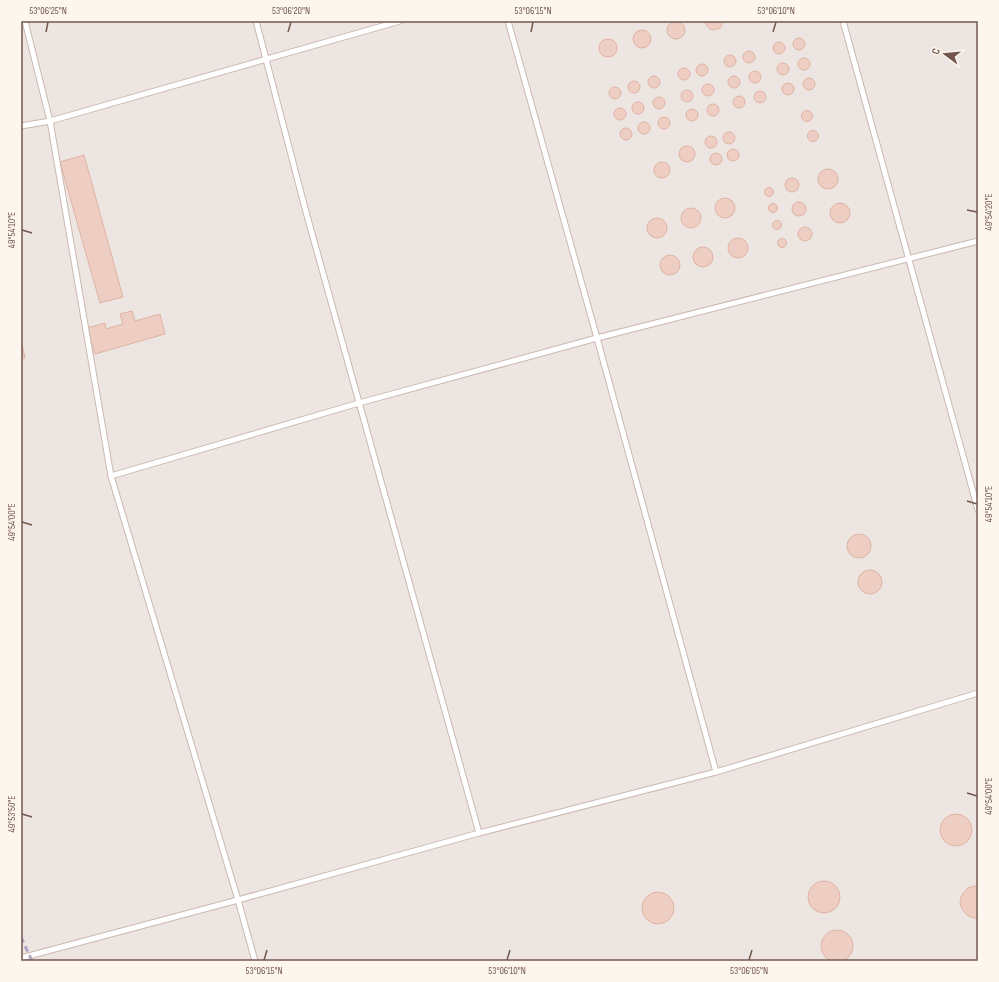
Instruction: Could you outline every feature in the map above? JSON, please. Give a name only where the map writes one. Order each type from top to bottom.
[{"type":"lane","points":[[25,21],[50,121],[111,476],[255,961]]},
{"type":"lane","points":[[256,21],[306,212],[479,833]]},
{"type":"lane","points":[[21,126],[50,121],[400,21]]},
{"type":"lane","points":[[508,21],[716,772]]},
{"type":"lane","points":[[843,21],[978,510]]},
{"type":"lane","points":[[111,476],[359,403],[597,338],[978,241]]},
{"type":"lane","points":[[21,958],[479,833],[716,772],[978,693]]},
{"type":"shaded area","points":[[21,21],[978,21],[978,961],[21,961]]},
{"type":"building","points":[[676,21],[682,24],[685,30],[682,36],[676,39],[670,36],[667,30],[670,24]]},
{"type":"building","points":[[705,21],[723,22],[720,28],[713,30],[707,26]]},
{"type":"building","points":[[642,30],[648,33],[651,39],[648,45],[642,48],[636,45],[633,39],[636,33]]},
{"type":"building","points":[[797,38],[801,38],[805,44],[801,50],[797,50],[793,46],[793,42]]},
{"type":"building","points":[[608,39],[614,42],[617,48],[614,54],[608,57],[602,54],[599,48],[602,42]]},
{"type":"building","points":[[777,42],[781,42],[785,48],[781,54],[777,54],[773,50],[773,46]]},
{"type":"building","points":[[747,51],[751,51],[755,57],[751,63],[747,63],[743,59],[743,55]]},
{"type":"building","points":[[728,55],[732,55],[736,61],[732,67],[728,67],[724,63],[724,59]]},
{"type":"building","points":[[802,58],[806,58],[810,64],[806,70],[802,70],[798,66],[798,62]]},
{"type":"building","points":[[781,63],[785,63],[789,69],[785,75],[781,75],[777,71],[777,67]]},
{"type":"building","points":[[700,64],[704,64],[708,70],[704,76],[700,76],[696,72],[696,68]]},
{"type":"building","points":[[682,68],[686,68],[690,74],[686,80],[682,80],[678,76],[678,72]]},
{"type":"building","points":[[753,71],[757,71],[761,77],[757,83],[753,83],[749,79],[749,75]]},
{"type":"building","points":[[652,76],[656,76],[660,82],[656,88],[652,88],[648,84],[648,80]]},
{"type":"building","points":[[732,76],[736,76],[740,82],[736,88],[732,88],[728,84],[728,80]]},
{"type":"building","points":[[807,78],[811,78],[815,84],[811,90],[807,90],[803,86],[803,82]]},
{"type":"building","points":[[632,81],[636,81],[640,87],[636,93],[632,93],[628,89],[628,85]]},
{"type":"building","points":[[786,83],[790,83],[794,89],[790,95],[786,95],[782,91],[782,87]]},
{"type":"building","points":[[706,84],[710,84],[714,90],[710,96],[706,96],[702,92],[702,88]]},
{"type":"building","points":[[613,87],[617,87],[621,93],[617,99],[613,99],[609,95],[609,91]]},
{"type":"building","points":[[685,90],[689,90],[693,96],[689,102],[685,102],[681,98],[681,94]]},
{"type":"building","points":[[758,91],[762,91],[766,97],[762,103],[758,103],[754,99],[754,95]]},
{"type":"building","points":[[737,96],[741,96],[745,102],[741,108],[737,108],[733,104],[733,100]]},
{"type":"building","points":[[657,97],[661,97],[665,103],[661,109],[657,109],[653,105],[653,101]]},
{"type":"building","points":[[636,102],[640,102],[644,108],[640,114],[636,114],[632,110],[632,106]]},
{"type":"building","points":[[711,104],[715,104],[719,110],[715,116],[711,116],[707,112],[707,108]]},
{"type":"building","points":[[618,108],[622,108],[626,114],[622,120],[618,120],[614,116],[614,112]]},
{"type":"building","points":[[690,109],[694,109],[698,115],[694,121],[690,121],[686,117],[686,113]]},
{"type":"building","points":[[805,111],[809,111],[811,112],[811,120],[805,121],[802,118],[802,114]]},
{"type":"building","points":[[662,117],[666,117],[670,123],[666,129],[662,129],[658,125],[658,121]]},
{"type":"building","points":[[642,122],[646,122],[650,128],[646,134],[642,134],[638,130],[638,126]]},
{"type":"building","points":[[624,128],[628,128],[632,134],[628,140],[624,140],[620,136],[620,132]]},
{"type":"building","points":[[811,131],[815,131],[817,132],[817,140],[811,141],[808,138],[808,134]]},
{"type":"building","points":[[727,132],[731,132],[735,138],[731,144],[727,144],[723,140],[723,136]]},
{"type":"building","points":[[709,136],[713,136],[717,142],[713,148],[709,148],[705,144],[705,140]]},
{"type":"building","points":[[687,146],[693,148],[695,154],[693,160],[687,162],[681,160],[679,154],[681,148]]},
{"type":"building","points":[[731,149],[735,149],[739,155],[735,161],[731,161],[727,157],[727,153]]},
{"type":"building","points":[[714,153],[718,153],[722,159],[718,165],[714,165],[710,161],[710,157]]},
{"type":"building","points":[[84,155],[123,297],[100,303],[60,162]]},
{"type":"building","points":[[662,162],[668,164],[670,170],[668,176],[662,178],[656,176],[654,170],[656,164]]},
{"type":"building","points":[[828,169],[835,172],[838,179],[835,186],[828,189],[821,186],[818,179],[821,172]]},
{"type":"building","points":[[789,178],[795,178],[799,182],[799,188],[795,192],[789,192],[785,188],[785,182]]},
{"type":"building","points":[[769,187],[774,192],[769,197],[764,192]]},
{"type":"building","points":[[725,198],[732,201],[735,208],[732,215],[725,218],[718,215],[715,208],[718,201]]},
{"type":"building","points":[[796,202],[802,202],[806,206],[806,212],[802,216],[796,216],[792,212],[792,206]]},
{"type":"building","points":[[773,203],[778,208],[773,213],[768,208]]},
{"type":"building","points":[[840,203],[847,206],[850,213],[847,220],[840,223],[833,220],[830,213],[833,206]]},
{"type":"building","points":[[691,208],[698,211],[701,218],[698,225],[691,228],[684,225],[681,218],[684,211]]},
{"type":"building","points":[[657,218],[664,221],[667,228],[664,235],[657,238],[650,235],[647,228],[650,221]]},
{"type":"building","points":[[777,220],[782,225],[777,230],[772,225]]},
{"type":"building","points":[[802,227],[808,227],[812,231],[812,237],[808,241],[802,241],[798,237],[798,231]]},
{"type":"building","points":[[738,238],[745,241],[748,248],[745,255],[738,258],[731,255],[728,248],[731,241]]},
{"type":"building","points":[[782,238],[787,243],[782,248],[777,243]]},
{"type":"building","points":[[703,247],[710,250],[713,257],[710,264],[703,267],[696,264],[693,257],[696,250]]},
{"type":"building","points":[[670,255],[677,258],[680,265],[677,272],[670,275],[663,272],[660,265],[663,258]]},
{"type":"building","points":[[132,311],[135,321],[160,314],[165,334],[95,354],[87,328],[105,323],[106,329],[123,324],[120,314]]},
{"type":"building","points":[[21,341],[25,358],[21,359]]},
{"type":"building","points":[[854,534],[864,534],[871,541],[871,551],[864,558],[854,558],[847,551],[847,541]]},
{"type":"building","points":[[865,570],[875,570],[882,577],[882,587],[875,594],[865,594],[858,587],[858,577]]},
{"type":"building","points":[[953,814],[959,814],[968,818],[972,830],[968,842],[959,846],[953,846],[944,842],[940,833],[940,827],[944,818]]},
{"type":"building","points":[[821,881],[827,881],[836,885],[840,897],[836,909],[827,913],[821,913],[812,909],[808,900],[808,894],[812,885]]},
{"type":"building","points":[[978,886],[978,918],[973,918],[967,915],[962,909],[960,903],[964,892],[968,888]]},
{"type":"building","points":[[658,892],[664,893],[671,899],[674,908],[673,914],[667,921],[658,924],[652,923],[645,917],[642,908],[643,902],[649,895]]},
{"type":"building","points":[[834,930],[840,930],[850,937],[853,946],[852,952],[846,959],[840,962],[834,962],[824,955],[821,949],[821,943],[828,933]]},
{"type":"railway","points":[[21,937],[32,961]]}]
